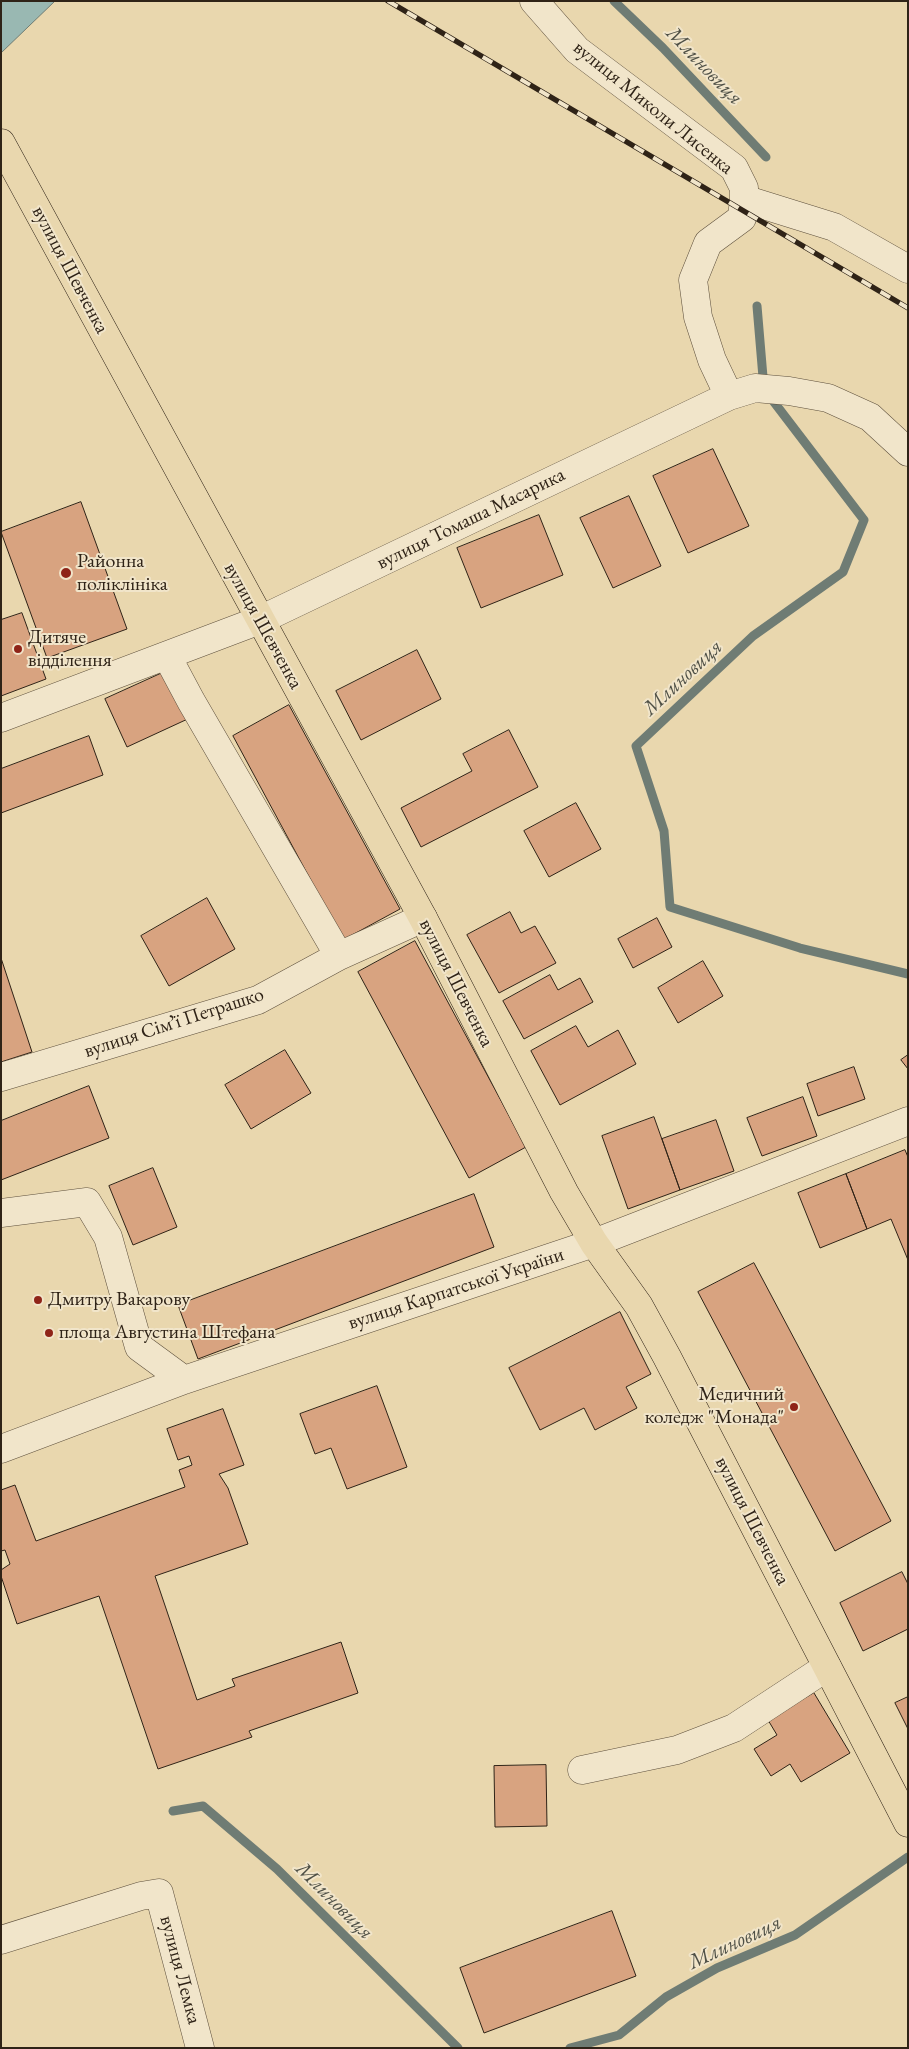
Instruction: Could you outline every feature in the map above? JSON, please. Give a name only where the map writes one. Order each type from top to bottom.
[{"type":"main road","name":"вулиця Шевченка","points":[[1,143],[423,918],[564,1192],[594,1243],[639,1306],[662,1348],[906,1820]]},
{"type":"street","name":"вулиця Миколи Лисенка","points":[[534,1],[577,50],[734,168],[744,188],[744,198],[834,227],[908,269]]},
{"type":"street","points":[[729,396],[712,360],[698,317],[693,280],[708,242],[742,218],[744,198]]},
{"type":"street","name":"вулиця Томаша Масарика","points":[[1,718],[260,620],[729,396],[755,388],[789,391],[828,398],[870,417],[908,452]]},
{"type":"street","points":[[167,656],[338,956]]},
{"type":"street","name":"вулиця Сімʼї Петрашко","points":[[1,1076],[258,1000],[338,956],[423,918]]},
{"type":"street","name":"вулиця Карпатської України","points":[[1,1449],[184,1380],[594,1243],[908,1121]]},
{"type":"street","points":[[1,1213],[87,1202],[108,1237],[139,1347],[184,1380]]},
{"type":"street","points":[[582,1770],[677,1750],[734,1728],[827,1667]]},
{"type":"street","name":"вулиця Лемка","points":[[1,1940],[142,1896],[159,1893],[200,2048]]},
{"type":"water","points":[[1,1],[55,1],[1,53]]},
{"type":"building","points":[[713,449],[749,526],[688,553],[653,476]]},
{"type":"building","points":[[629,496],[661,566],[613,588],[580,518]]},
{"type":"building","points":[[81,502],[127,629],[47,658],[1,532]]},
{"type":"building","points":[[539,515],[563,575],[481,608],[457,548]]},
{"type":"building","name":"Дитяче відділення","points":[[22,613],[46,679],[1,696],[1,620]]},
{"type":"building","points":[[417,650],[441,699],[361,740],[336,691]]},
{"type":"building","points":[[169,670],[192,717],[127,747],[105,699]]},
{"type":"building","points":[[289,705],[400,909],[343,940],[233,736]]},
{"type":"building","points":[[509,730],[538,787],[421,847],[401,808],[472,771],[463,754]]},
{"type":"building","points":[[89,736],[103,775],[1,813],[1,769]]},
{"type":"building","points":[[576,803],[601,849],[549,877],[524,831]]},
{"type":"building","points":[[207,898],[235,949],[169,986],[141,936]]},
{"type":"building","points":[[510,912],[521,933],[535,926],[556,963],[499,993],[467,935]]},
{"type":"building","points":[[657,918],[672,947],[633,968],[618,939]]},
{"type":"building","points":[[415,941],[526,1147],[469,1178],[358,972]]},
{"type":"building","points":[[1,958],[32,1052],[1,1062]]},
{"type":"building","points":[[703,961],[723,996],[678,1023],[658,988]]},
{"type":"building","points":[[550,975],[558,990],[580,978],[593,1002],[524,1039],[503,1001]]},
{"type":"building","points":[[576,1026],[588,1047],[618,1030],[636,1064],[560,1105],[531,1051]]},
{"type":"building","points":[[285,1050],[311,1093],[251,1129],[225,1085]]},
{"type":"building","points":[[908,1055],[908,1069],[901,1060]]},
{"type":"building","points":[[854,1067],[865,1099],[818,1116],[807,1084]]},
{"type":"building","points":[[89,1086],[109,1138],[1,1180],[1,1121]]},
{"type":"building","points":[[803,1097],[817,1136],[762,1156],[747,1118]]},
{"type":"building","points":[[654,1117],[680,1190],[628,1209],[602,1136]]},
{"type":"building","points":[[716,1120],[734,1171],[680,1190],[662,1139]]},
{"type":"building","points":[[905,1150],[908,1157],[908,1260],[891,1219],[867,1229],[846,1174]]},
{"type":"building","points":[[153,1168],[177,1227],[133,1245],[109,1186]]},
{"type":"building","points":[[846,1174],[867,1229],[820,1248],[798,1193]]},
{"type":"building","points":[[474,1194],[494,1247],[198,1359],[178,1305]]},
{"type":"building","name":"Медичний коледж \"Монада\"","points":[[754,1263],[891,1521],[835,1551],[698,1292]]},
{"type":"building","points":[[620,1312],[651,1374],[626,1387],[637,1408],[595,1430],[584,1408],[540,1430],[509,1368]]},
{"type":"building","points":[[377,1386],[407,1467],[347,1489],[331,1448],[315,1454],[300,1414]]},
{"type":"building","points":[[223,1409],[244,1465],[219,1474],[228,1488],[248,1544],[155,1576],[197,1700],[235,1686],[232,1679],[341,1642],[358,1693],[249,1731],[252,1737],[158,1769],[99,1596],[17,1624],[1,1576],[1,1570],[10,1564],[5,1550],[1,1551],[1,1490],[15,1485],[36,1541],[185,1487],[179,1470],[192,1465],[189,1456],[178,1460],[167,1429]]},
{"type":"building","points":[[902,1572],[908,1584],[908,1629],[863,1651],[840,1603]]},
{"type":"building","points":[[814,1693],[850,1753],[801,1782],[790,1764],[771,1776],[754,1749],[777,1735],[768,1720]]},
{"type":"building","points":[[908,1697],[908,1729],[895,1703]]},
{"type":"building","points":[[546,1765],[547,1826],[495,1827],[494,1766]]},
{"type":"building","points":[[612,1911],[636,1976],[484,2033],[460,1968]]},
{"type":"waterway","name":"Млиновиця","points":[[614,1],[663,48],[766,157]]},
{"type":"waterway","name":"Млиновиця","points":[[757,306],[764,389],[864,520],[843,572],[753,636],[636,746],[664,831],[670,907],[800,948],[908,974]]},
{"type":"waterway","name":"Млиновиця","points":[[173,1811],[203,1806],[277,1869],[458,2048]]},
{"type":"waterway","name":"Млиновиця","points":[[570,2048],[619,2035],[666,1997],[717,1968],[795,1935],[908,1857]]},
{"type":"railway","points":[[388,1],[908,308]]},
{"type":"place","name":"Районна поліклініка","points":[[66,573]]},
{"type":"place","name":"Дитяче відділення","points":[[18,649]]},
{"type":"place","name":"Дмитру Вакарову","points":[[38,1300]]},
{"type":"place","name":"площа Августина Штефана","points":[[49,1333]]},
{"type":"place","name":"Медичний коледж \"Монада\"","points":[[794,1407]]}]
